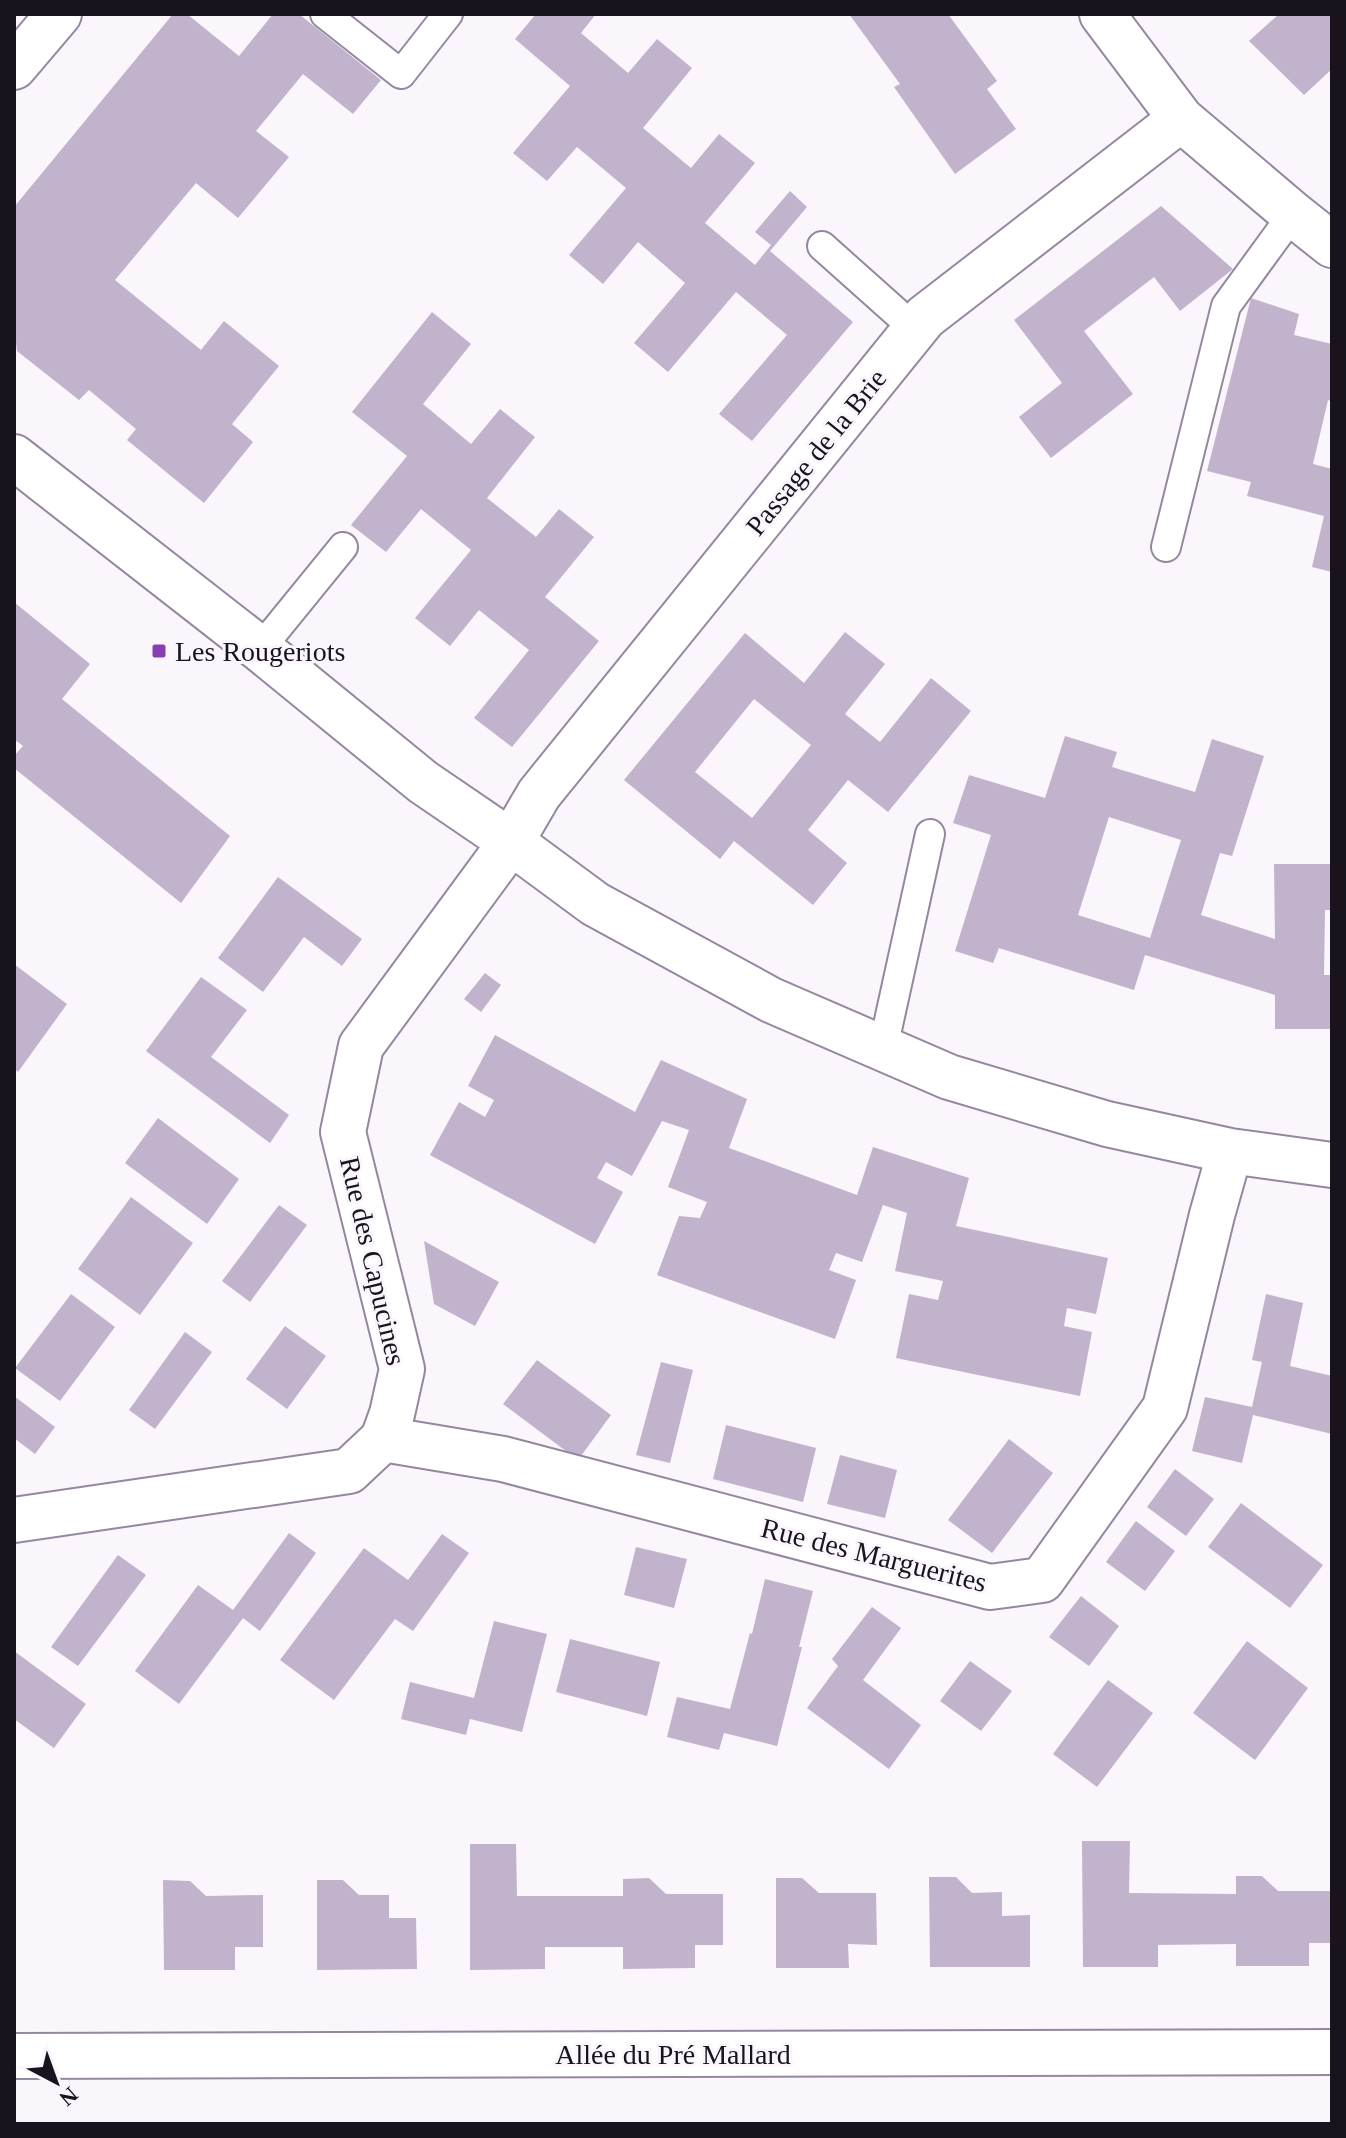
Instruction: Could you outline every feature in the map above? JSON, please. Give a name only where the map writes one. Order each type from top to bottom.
[{"type":"street","points":[[14,67],[59,14]]},
{"type":"street","points":[[1102,14],[1181,119],[1332,245]]},
{"type":"street","name":"Passage de la Brie","points":[[511,842],[539,794],[925,317],[1181,119]]},
{"type":"street","points":[[14,457],[260,649],[423,782],[595,904],[771,1000],[949,1077],[1093,1120],[1230,1151],[1332,1165]]},
{"type":"street","name":"Rue des Capucines","points":[[14,1520],[349,1471],[383,1439],[402,1369],[343,1132],[361,1046],[511,842]]},
{"type":"street","name":"Rue des Marguerites","points":[[383,1439],[503,1459],[990,1587],[1042,1580],[1165,1408],[1230,1151]]},
{"type":"street","name":"Allée du Pré Mallard","points":[[14,2056],[1332,2052]]},
{"type":"lane","points":[[325,14],[401,74],[448,14]]},
{"type":"lane","points":[[1166,547],[1226,306],[1293,214]]},
{"type":"lane","points":[[822,246],[915,329]]},
{"type":"lane","points":[[260,649],[343,547]]},
{"type":"lane","points":[[883,1048],[930,834]]},
{"type":"building","points":[[173,14],[187,14],[239,56],[273,14],[299,14],[381,80],[353,114],[303,74],[256,131],[289,157],[238,218],[196,183],[115,280],[201,350],[224,321],[279,366],[232,424],[253,442],[204,503],[127,440],[136,429],[89,390],[79,400],[17,351],[14,326],[14,207]]},
{"type":"building","points":[[536,14],[596,14],[581,33],[628,73],[657,39],[692,68],[643,128],[691,168],[719,134],[755,163],[705,223],[755,265],[771,245],[755,232],[790,191],[807,207],[770,251],[853,322],[752,441],[719,414],[787,335],[736,292],[668,372],[634,343],[685,283],[638,242],[603,284],[569,255],[626,188],[577,147],[547,181],[513,153],[570,86],[515,39]]},
{"type":"building","points":[[849,14],[948,14],[997,81],[987,89],[1016,129],[955,174],[894,87],[900,84]]},
{"type":"building","points":[[1279,14],[1332,14],[1332,69],[1304,95],[1249,41]]},
{"type":"building","points":[[1161,206],[1233,269],[1180,311],[1154,277],[1084,331],[1133,394],[1051,458],[1019,417],[1062,383],[1014,320]]},
{"type":"building","points":[[1251,298],[1299,314],[1294,335],[1332,344],[1332,401],[1328,400],[1313,464],[1332,469],[1332,572],[1312,567],[1324,516],[1247,496],[1251,482],[1207,471]]},
{"type":"building","points":[[432,312],[471,344],[423,404],[471,444],[500,409],[535,437],[487,498],[536,537],[559,509],[594,537],[545,597],[599,641],[512,747],[474,718],[529,650],[479,610],[450,646],[415,618],[471,550],[421,509],[386,552],[351,525],[407,456],[352,412]]},
{"type":"building","points":[[14,602],[90,664],[62,699],[230,836],[181,903],[14,768],[14,756],[23,746],[14,739]]},
{"type":"building","points":[[845,632],[885,664],[845,714],[880,742],[931,678],[971,711],[888,812],[848,780],[808,830],[847,863],[813,905],[734,841],[720,859],[624,780],[745,633],[804,683]],"holes":[[[754,699],[811,745],[752,818],[695,772]]]},
{"type":"building","points":[[1065,736],[1117,752],[1112,767],[1195,792],[1212,739],[1264,756],[1232,856],[1220,853],[1201,915],[1275,939],[1274,864],[1332,864],[1332,910],[1325,910],[1324,975],[1332,975],[1332,1029],[1275,1029],[1275,995],[1145,955],[1134,990],[999,948],[993,963],[955,951],[991,835],[953,823],[969,775],[1045,798]],"holes":[[[1109,817],[1181,840],[1150,938],[1078,915]]]},
{"type":"building","points":[[278,877],[362,939],[342,966],[304,937],[263,992],[218,958]]},
{"type":"building","points":[[14,964],[67,1004],[18,1072],[14,1068]]},
{"type":"building","points":[[485,973],[501,985],[481,1012],[464,999]]},
{"type":"building","points":[[201,977],[247,1010],[211,1057],[289,1115],[270,1143],[146,1051]]},
{"type":"building","points":[[495,1035],[635,1112],[661,1060],[747,1099],[729,1148],[857,1195],[873,1147],[969,1178],[956,1226],[1108,1258],[1096,1314],[1067,1308],[1064,1326],[1092,1332],[1080,1396],[896,1358],[909,1294],[938,1300],[943,1281],[895,1271],[907,1213],[883,1205],[862,1262],[836,1253],[829,1270],[856,1280],[835,1339],[657,1275],[679,1216],[700,1218],[707,1202],[668,1187],[689,1130],[662,1121],[632,1176],[606,1162],[597,1178],[623,1192],[595,1244],[430,1155],[459,1102],[485,1117],[494,1100],[468,1086]]},
{"type":"building","points":[[158,1118],[239,1179],[207,1224],[125,1163]]},
{"type":"building","points":[[131,1197],[193,1243],[140,1315],[78,1269]]},
{"type":"building","points":[[279,1205],[307,1225],[250,1302],[222,1281]]},
{"type":"building","points":[[424,1241],[499,1282],[475,1326],[434,1304]]},
{"type":"building","points":[[71,1294],[115,1327],[60,1401],[15,1368]]},
{"type":"building","points":[[1266,1294],[1303,1303],[1290,1366],[1332,1376],[1332,1434],[1253,1415],[1242,1463],[1192,1451],[1205,1397],[1252,1407],[1262,1362],[1252,1360]]},
{"type":"building","points":[[285,1326],[326,1356],[287,1409],[246,1379]]},
{"type":"building","points":[[185,1332],[212,1352],[155,1429],[129,1410]]},
{"type":"building","points":[[537,1360],[611,1415],[578,1460],[503,1404]]},
{"type":"building","points":[[661,1362],[693,1370],[670,1463],[636,1455]]},
{"type":"building","points":[[14,1396],[55,1427],[35,1454],[14,1438]]},
{"type":"building","points":[[726,1425],[816,1448],[803,1502],[713,1479]]},
{"type":"building","points":[[1009,1439],[1053,1473],[992,1553],[948,1520]]},
{"type":"building","points":[[840,1455],[897,1470],[885,1518],[827,1504]]},
{"type":"building","points":[[1175,1469],[1214,1499],[1186,1536],[1147,1507]]},
{"type":"building","points":[[1241,1503],[1323,1565],[1290,1608],[1208,1547]]},
{"type":"building","points":[[1136,1521],[1175,1551],[1145,1591],[1106,1562]]},
{"type":"building","points":[[289,1533],[316,1553],[260,1631],[243,1618],[179,1704],[135,1671],[198,1585],[233,1610]]},
{"type":"building","points":[[442,1534],[469,1553],[413,1631],[395,1619],[334,1700],[280,1660],[364,1548],[408,1580]]},
{"type":"building","points":[[636,1547],[687,1559],[674,1608],[624,1595]]},
{"type":"building","points":[[118,1555],[146,1575],[78,1666],[51,1647]]},
{"type":"building","points":[[765,1579],[813,1591],[777,1746],[724,1733],[719,1750],[667,1737],[677,1697],[730,1709]]},
{"type":"building","points":[[1081,1596],[1119,1626],[1089,1666],[1049,1637]]},
{"type":"building","points":[[872,1607],[901,1628],[863,1680],[921,1725],[889,1769],[807,1708],[838,1666],[832,1659]]},
{"type":"building","points":[[494,1621],[547,1634],[522,1732],[470,1719],[466,1735],[401,1719],[410,1682],[474,1698]]},
{"type":"building","points":[[570,1639],[660,1662],[647,1716],[556,1692]]},
{"type":"building","points":[[1247,1641],[1308,1688],[1255,1760],[1193,1713]]},
{"type":"building","points":[[14,1651],[86,1704],[54,1748],[14,1719]]},
{"type":"building","points":[[970,1661],[1012,1691],[981,1731],[940,1701]]},
{"type":"building","points":[[1108,1680],[1153,1713],[1097,1787],[1053,1754]]},
{"type":"building","points":[[1082,1841],[1130,1841],[1129,1893],[1236,1894],[1236,1876],[1262,1876],[1278,1891],[1332,1891],[1332,1943],[1309,1943],[1309,1966],[1236,1966],[1236,1944],[1158,1945],[1158,1967],[1083,1967]]},
{"type":"building","points":[[470,1844],[516,1844],[517,1896],[623,1896],[623,1879],[649,1878],[666,1894],[723,1894],[723,1945],[695,1945],[695,1968],[623,1969],[623,1947],[545,1947],[545,1969],[470,1970]]},
{"type":"building","points":[[929,1877],[956,1877],[972,1893],[1002,1892],[1002,1916],[1030,1915],[1030,1967],[930,1967]]},
{"type":"building","points":[[776,1878],[802,1878],[819,1893],[876,1893],[877,1945],[848,1944],[849,1968],[776,1968]]},
{"type":"building","points":[[163,1880],[190,1881],[206,1896],[263,1895],[263,1947],[235,1947],[235,1970],[164,1970]]},
{"type":"building","points":[[317,1880],[343,1880],[359,1895],[389,1895],[389,1918],[416,1918],[417,1969],[317,1970]]},
{"type":"place","name":"Les Rougeriots","points":[[159,651]]}]
